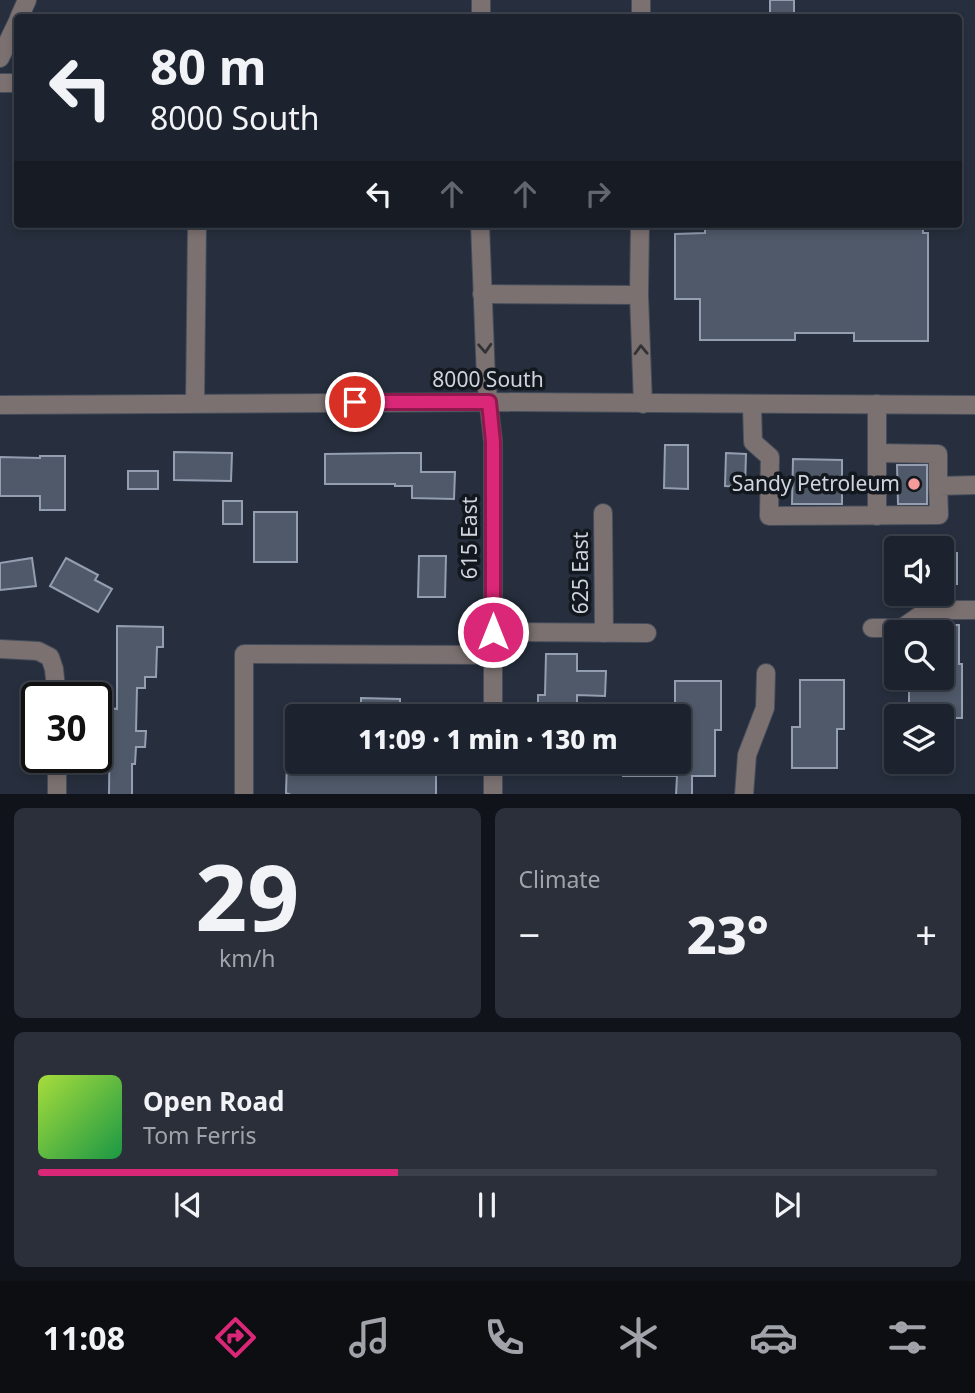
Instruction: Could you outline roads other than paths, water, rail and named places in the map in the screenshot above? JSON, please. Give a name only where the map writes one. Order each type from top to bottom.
[{"type":"street","points":[[0,58],[14,28]]},
{"type":"street","points":[[195,403],[197,228]]},
{"type":"street","name":"615 East","points":[[480,228],[493,442],[493,704]]},
{"type":"street","points":[[640,228],[639,295],[643,404]]},
{"type":"street","points":[[482,294],[639,295]]},
{"type":"street","name":"8000 South","points":[[0,405],[489,402],[975,405]]},
{"type":"street","points":[[877,404],[877,516]]},
{"type":"street","points":[[752,405],[753,442],[770,457],[769,516],[939,515],[938,454],[877,453]]},
{"type":"street","points":[[938,486],[975,485]]},
{"type":"street","name":"625 East","points":[[603,513],[604,633]]},
{"type":"street","points":[[872,628],[902,628],[929,610],[975,610]]},
{"type":"street","points":[[493,632],[647,633]]},
{"type":"street","points":[[0,649],[38,651],[50,657],[56,682]]},
{"type":"street","points":[[244,794],[244,654],[493,655]]},
{"type":"street","points":[[744,794],[747,755],[765,708],[766,673]]},
{"type":"street","points":[[57,773],[57,794]]},
{"type":"street","points":[[493,774],[493,794]]},
{"type":"place","name":"Sandy Petroleum","points":[[914,484]]}]
